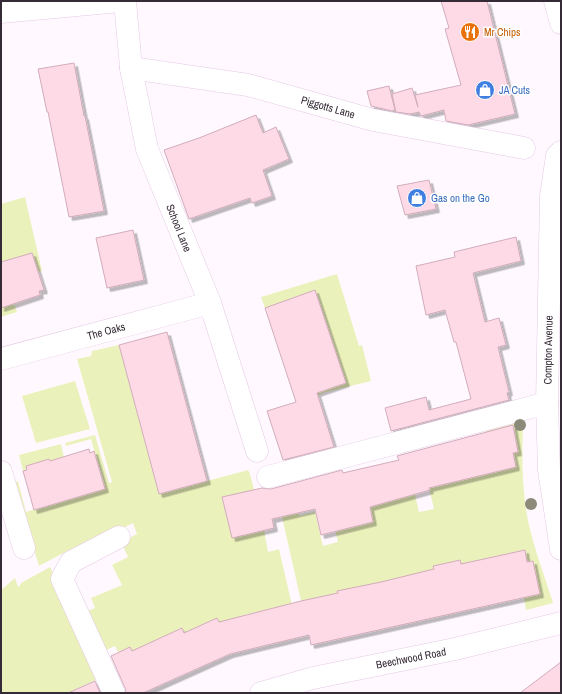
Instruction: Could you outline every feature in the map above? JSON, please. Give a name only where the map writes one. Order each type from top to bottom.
[{"type":"street","points":[[1,12],[96,2],[120,1]]},
{"type":"street","name":"School Lane","points":[[125,1],[131,68],[147,149],[210,303],[257,451]]},
{"type":"street","points":[[555,1],[561,23]]},
{"type":"street","name":"Piggotts Lane","points":[[131,68],[248,85],[373,120],[524,148]]},
{"type":"street","name":"Compton Avenue","points":[[561,152],[557,156],[551,196],[547,403],[549,470],[561,549]]},
{"type":"street","name":"The Oaks","points":[[1,359],[210,303]]},
{"type":"street","points":[[268,477],[547,403]]},
{"type":"street","points":[[1,472],[24,548]]},
{"type":"street","points":[[114,693],[62,580],[72,562],[119,537]]},
{"type":"street","name":"Beechwood Road","points":[[270,692],[313,678],[455,650],[561,623]]},
{"type":"green space","points":[[25,197],[42,271],[38,272],[32,253],[1,262],[1,204]]},
{"type":"green space","points":[[337,274],[359,346],[362,345],[371,381],[322,393],[318,396],[296,402],[296,400],[346,383],[328,331],[278,345],[328,328],[315,291],[265,308],[261,297]]},
{"type":"green space","points":[[13,301],[17,312],[1,317],[1,305]]},
{"type":"green space","points":[[119,345],[159,494],[248,470],[254,490],[222,498],[232,538],[264,530],[268,552],[279,549],[299,635],[287,605],[240,616],[247,646],[233,653],[217,618],[184,633],[181,628],[134,654],[130,647],[118,652],[115,646],[102,652],[85,612],[95,608],[91,598],[122,585],[112,565],[128,557],[121,542],[137,534],[133,523],[74,554],[71,549],[39,566],[14,483],[18,481],[26,512],[104,485],[91,439],[66,446],[65,443],[95,435],[109,483],[112,482],[77,359],[91,356],[92,351]]},
{"type":"green space","points":[[75,381],[90,429],[36,443],[22,396]]},
{"type":"green space","points":[[518,420],[523,428],[522,456],[527,515],[533,541],[553,603],[526,610],[524,597],[540,594],[533,561],[527,562],[524,550],[498,556],[501,567],[464,578],[460,560],[433,566],[437,584],[426,571],[403,577],[405,590],[369,585],[338,591],[340,604],[330,595],[301,601],[276,490],[287,515],[299,513],[299,516],[315,512],[323,546],[338,542],[332,516],[413,486],[419,512],[434,509],[429,488],[441,486],[436,459],[462,480],[495,472],[485,428]]},
{"type":"green space","points":[[61,444],[64,458],[50,462],[49,459],[26,466],[27,470],[23,471],[19,455]]},
{"type":"green space","points":[[50,567],[100,678],[68,693],[1,693],[1,590],[15,578],[18,587],[21,583]]},
{"type":"building","points":[[441,1],[487,1],[515,114],[468,125],[446,121],[444,110],[421,116],[419,112],[410,114],[396,112],[392,94],[412,88],[418,107],[415,95],[461,85],[445,29],[449,28]]},
{"type":"building","points":[[74,63],[104,211],[69,217],[38,69]]},
{"type":"building","points":[[389,86],[395,110],[392,111],[371,106],[367,91]]},
{"type":"building","points":[[256,115],[263,133],[276,127],[289,159],[263,170],[272,196],[252,203],[250,198],[189,219],[164,150],[199,138]]},
{"type":"building","name":"Gas on the Go","points":[[429,180],[436,209],[405,215],[397,186]]},
{"type":"building","points":[[133,230],[144,280],[107,288],[96,238]]},
{"type":"building","points":[[516,237],[521,261],[473,273],[485,322],[499,318],[506,345],[498,347],[509,392],[507,393],[509,400],[391,431],[385,408],[426,397],[429,410],[471,399],[456,342],[454,342],[445,310],[426,315],[416,266],[455,257],[454,252]]},
{"type":"building","points":[[32,253],[44,290],[39,291],[40,295],[1,308],[1,262]]},
{"type":"building","points":[[315,290],[346,383],[317,393],[334,447],[283,460],[267,411],[296,402],[265,308]]},
{"type":"building","points":[[167,332],[207,481],[159,494],[119,345]]},
{"type":"building","points":[[513,425],[518,452],[513,453],[516,467],[429,488],[430,490],[370,507],[373,522],[321,535],[315,509],[272,519],[274,528],[232,538],[222,497],[262,488],[271,489],[342,470],[343,473],[399,460],[397,456]]},
{"type":"building","points":[[89,449],[90,453],[94,451],[105,489],[34,510],[23,471],[27,470],[26,466],[49,459],[50,461]]},
{"type":"building","points":[[525,550],[527,562],[533,561],[540,594],[311,645],[309,635],[230,654],[143,693],[126,693],[111,656],[130,647],[132,651],[182,628],[184,633],[217,618],[219,622],[338,593],[337,591],[434,569],[433,566],[460,560],[461,564]]},
{"type":"building","points":[[561,662],[561,693],[520,693]]},
{"type":"building","points":[[95,681],[100,693],[68,693]]},
{"type":"place","name":"Mr Chips","points":[[470,32]]},
{"type":"place","name":"JA Cuts","points":[[485,90]]},
{"type":"place","name":"Gas on the Go","points":[[417,198]]}]
